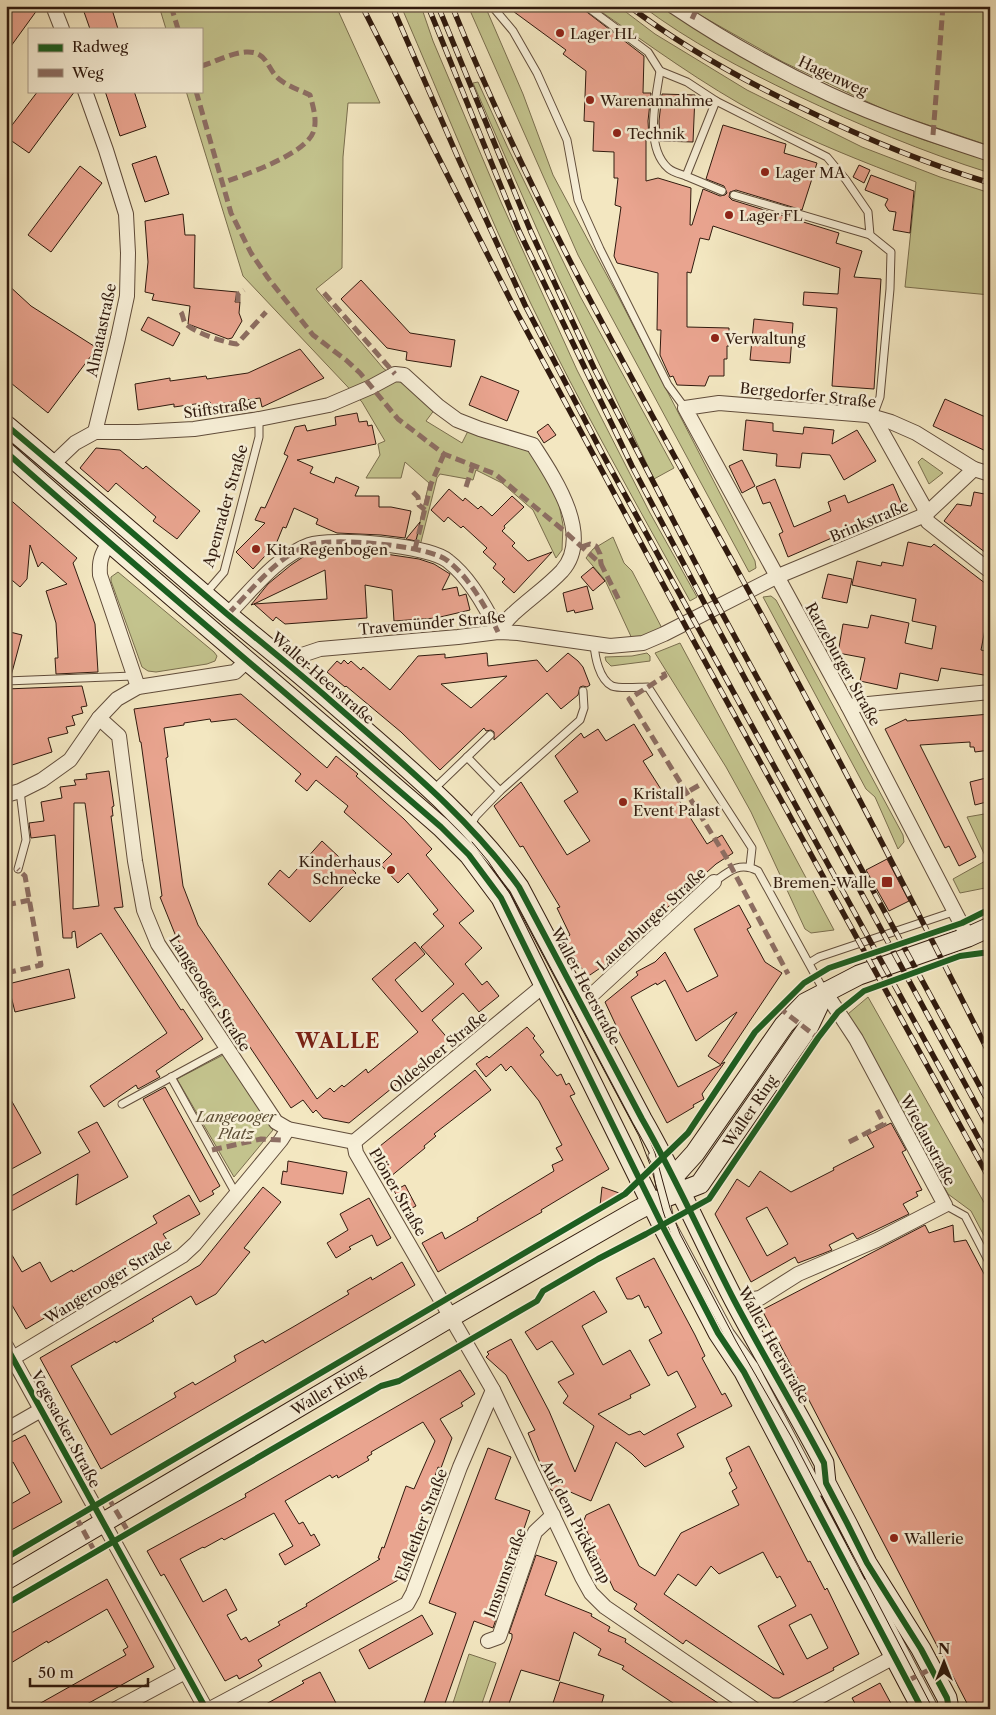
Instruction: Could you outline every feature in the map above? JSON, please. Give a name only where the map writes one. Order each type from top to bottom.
[{"type":"main road","name":"Waller Heerstraße","points":[[6,425],[290,665],[433,791],[470,826],[498,858],[519,887],[658,1147],[665,1192],[662,1226],[718,1333],[744,1372],[894,1657],[925,1702]]},
{"type":"main road","name":"Waller Heerstraße","points":[[6,452],[108,543],[248,660],[441,827],[469,855],[501,898],[543,986],[665,1192],[698,1231],[824,1463],[826,1483],[867,1563],[921,1649],[947,1698],[949,1709]]},
{"type":"main road","points":[[968,938],[990,927]]},
{"type":"main road","points":[[968,938],[990,935]]},
{"type":"main road","name":"Waller Ring","points":[[6,1580],[665,1192],[696,1153],[784,1026],[805,1003],[859,975],[968,938]]},
{"type":"main road","points":[[925,1702],[932,1690],[949,1709]]},
{"type":"street","points":[[53,6],[62,28]]},
{"type":"street","name":"Hagenweg","points":[[672,6],[729,43],[828,94],[933,135],[990,154]]},
{"type":"street","name":"Almatastraße","points":[[85,92],[105,146],[126,214],[128,252],[127,296],[95,432]]},
{"type":"street","name":"Stiftstraße","points":[[95,432],[194,429],[258,420],[329,405],[371,388],[395,374],[404,375],[438,406],[457,420],[533,445],[557,483],[572,521],[573,540],[570,559],[563,570],[511,615],[498,632]]},
{"type":"street","name":"Bergedorfer Straße","points":[[685,408],[720,403],[873,416],[916,433],[974,470]]},
{"type":"street","name":"Ratzeburger Straße","points":[[685,408],[848,706],[956,911],[968,938]]},
{"type":"street","points":[[873,416],[924,507],[928,522],[990,571]]},
{"type":"street","points":[[53,464],[75,443],[95,432]]},
{"type":"street","points":[[974,470],[990,474]]},
{"type":"street","name":"Brinkstraße","points":[[776,577],[925,515],[974,470]]},
{"type":"street","points":[[228,614],[286,557],[309,545],[326,542],[383,544],[415,549],[446,559],[458,570],[488,612],[498,632]]},
{"type":"street","points":[[108,543],[102,553],[99,564],[100,575],[135,682]]},
{"type":"street","name":"Travemünder Straße","points":[[290,665],[296,657],[320,649],[458,638],[498,632],[594,644],[625,645],[643,643],[776,577]]},
{"type":"street","points":[[6,796],[42,780],[70,760],[100,718],[116,699],[135,682],[235,672],[248,660]]},
{"type":"street","points":[[848,706],[990,692]]},
{"type":"street","name":"Langeooger Straße","points":[[100,718],[119,736],[144,910],[158,944],[276,1122],[288,1129]]},
{"type":"street","name":"Lauenburger Straße","points":[[581,1005],[714,882]]},
{"type":"street","name":"Oldesloer Straße","points":[[354,1142],[543,986]]},
{"type":"street","name":"Wiedaustraße","points":[[735,1302],[760,1298],[798,1274],[877,1240],[945,1205],[861,1049],[825,992]]},
{"type":"street","name":"Plöner Straße","points":[[288,1129],[354,1142],[356,1153],[451,1317]]},
{"type":"street","name":"Wangerooger Straße","points":[[13,1358],[182,1256],[195,1244],[288,1129]]},
{"type":"street","name":"Auf dem Pickkamp","points":[[451,1317],[493,1390],[591,1593],[605,1607],[754,1709]]},
{"type":"street","name":"Vegesacker Straße","points":[[6,1346],[206,1709]]},
{"type":"street","name":"Elsflether Straße","points":[[210,1709],[407,1604],[413,1593],[460,1467],[493,1390]]},
{"type":"street","points":[[6,1430],[41,1410]]},
{"type":"street","name":"Imsumstraße","points":[[488,1641],[499,1637],[535,1532],[553,1515]]},
{"type":"street","points":[[798,1709],[894,1657]]},
{"type":"street","points":[[116,1709],[185,1672]]},
{"type":"lane","points":[[492,6],[513,31],[537,73],[567,140],[578,200],[596,241],[668,385],[685,408]]},
{"type":"lane","points":[[586,6],[648,52],[660,70],[686,82],[716,102],[828,158],[868,212],[870,235]]},
{"type":"lane","points":[[660,70],[654,124],[655,149],[668,168],[722,191]]},
{"type":"lane","points":[[686,176],[716,102]]},
{"type":"lane","points":[[734,195],[870,235],[891,252],[890,289],[880,397],[873,416]]},
{"type":"lane","name":"Apenrader Straße","points":[[205,594],[224,572],[258,437],[258,420]]},
{"type":"lane","points":[[6,432],[282,665],[430,794],[466,830],[493,861],[513,888],[528,914],[647,1144],[656,1163],[665,1192],[670,1220],[730,1332],[754,1364],[826,1501]]},
{"type":"lane","points":[[594,644],[594,655],[603,679],[613,686],[648,687],[752,848],[750,866],[758,871],[825,992]]},
{"type":"lane","points":[[6,681],[135,682]]},
{"type":"lane","points":[[470,826],[476,816],[500,791],[580,720],[584,708],[583,691]]},
{"type":"lane","points":[[433,791],[490,735]]},
{"type":"lane","points":[[468,757],[500,791]]},
{"type":"lane","points":[[18,869],[26,840],[20,791]]},
{"type":"lane","name":"Lauenburger Straße","points":[[714,882],[737,867],[750,866]]},
{"type":"lane","points":[[809,963],[819,957],[956,911]]},
{"type":"lane","points":[[122,1104],[226,1048]]},
{"type":"lane","points":[[171,1077],[236,1194]]},
{"type":"lane","points":[[945,1205],[965,1216],[990,1264]]},
{"type":"lane","points":[[852,1552],[861,1568]]},
{"type":"lane","points":[[866,1576],[925,1702]]},
{"type":"green space","points":[[159,6],[336,6],[380,103],[348,103],[343,157],[342,268],[316,289],[383,368],[435,409],[426,421],[462,443],[469,429],[529,449],[541,466],[559,504],[563,525],[562,550],[556,558],[533,510],[502,483],[476,470],[473,480],[440,474],[437,478],[419,550],[414,548],[429,483],[405,462],[401,478],[366,478],[380,455],[378,444],[385,441],[362,402],[243,276],[186,92],[202,92],[202,28],[166,28]]},
{"type":"green space","points":[[401,6],[421,6],[433,41],[501,202],[577,370],[650,513],[697,597],[690,601],[589,417],[531,304]]},
{"type":"green space","points":[[468,6],[485,6],[523,94],[553,175],[755,561],[756,568],[749,572],[578,255]]},
{"type":"green space","points":[[593,6],[618,6],[655,34],[747,90],[862,147],[940,177],[990,193],[990,295],[905,287],[916,182],[838,151],[762,116],[697,78]]},
{"type":"green space","points":[[642,6],[662,6],[708,36],[862,116],[924,140],[990,161],[990,173],[892,137],[796,95],[717,54]]},
{"type":"green space","points":[[684,6],[990,6],[990,146],[887,111],[783,62]]},
{"type":"green space","points":[[478,82],[580,296],[674,468],[654,479],[557,275],[473,83]]},
{"type":"green space","points":[[922,458],[943,473],[929,484],[918,462]]},
{"type":"green space","points":[[613,537],[624,563],[632,571],[664,632],[634,643],[605,580],[586,558],[593,549]]},
{"type":"green space","points":[[118,572],[214,652],[217,656],[215,661],[156,672],[148,671],[142,667],[111,581],[111,577]]},
{"type":"green space","points":[[771,596],[776,600],[903,835],[904,842],[898,849],[875,797],[866,789],[763,597]]},
{"type":"green space","points":[[680,643],[834,930],[811,933],[805,929],[751,812],[726,767],[655,653]]},
{"type":"green space","points":[[647,653],[650,656],[650,661],[611,666],[605,657],[632,656]]},
{"type":"green space","points":[[990,813],[990,887],[960,893],[953,879],[987,860],[967,817]]},
{"type":"green space","points":[[868,997],[990,1213],[990,1247],[971,1211],[948,1194],[848,1014]]},
{"type":"green space","name":"Langeooger Platz","points":[[223,1055],[273,1130],[234,1177],[177,1079]]},
{"type":"green space","points":[[469,1654],[496,1663],[480,1709],[451,1709]]},
{"type":"building","points":[[6,6],[40,6],[6,53]]},
{"type":"building","points":[[91,6],[111,6],[118,28],[90,28],[83,9]]},
{"type":"building","points":[[506,6],[579,6],[644,56],[643,93],[651,93],[648,121],[649,140],[646,140],[646,181],[658,178],[691,188],[690,225],[692,225],[703,189],[720,196],[727,193],[724,186],[706,179],[723,125],[786,144],[784,153],[817,163],[802,210],[736,190],[730,192],[729,197],[732,200],[839,233],[836,243],[862,251],[854,277],[881,279],[874,389],[832,386],[837,308],[803,305],[804,292],[838,294],[840,268],[713,226],[709,240],[700,238],[691,273],[687,272],[687,327],[729,328],[729,346],[727,346],[727,359],[724,359],[724,376],[709,376],[705,386],[677,385],[673,376],[670,377],[660,355],[661,330],[657,330],[658,273],[617,263],[614,256],[621,207],[615,205],[618,178],[614,178],[614,152],[593,151],[594,122],[584,121],[586,71],[563,54],[566,50]]},
{"type":"building","points":[[37,92],[74,92],[29,153],[6,137],[6,133]]},
{"type":"building","points":[[105,92],[134,92],[146,127],[120,136]]},
{"type":"building","points":[[662,94],[695,95],[693,142],[660,141],[659,121]]},
{"type":"building","points":[[156,156],[169,194],[145,202],[132,164]]},
{"type":"building","points":[[859,165],[870,170],[864,183],[853,177]]},
{"type":"building","points":[[80,166],[102,183],[51,252],[28,235]]},
{"type":"building","points":[[871,175],[914,191],[910,233],[893,230],[896,212],[889,211],[885,205],[888,199],[865,190]]},
{"type":"building","points":[[183,214],[185,235],[195,235],[194,288],[237,292],[235,302],[240,302],[239,313],[242,321],[232,338],[228,339],[188,324],[190,306],[152,300],[154,294],[145,292],[148,262],[145,221]]},
{"type":"building","points":[[361,280],[410,333],[455,340],[451,367],[406,360],[407,352],[387,348],[341,299]]},
{"type":"building","points":[[6,283],[31,306],[97,348],[48,413],[6,379]]},
{"type":"building","points":[[148,317],[180,333],[173,346],[141,330]]},
{"type":"building","points":[[754,319],[793,323],[790,363],[750,360]]},
{"type":"building","points":[[300,349],[324,378],[262,407],[260,398],[211,405],[210,402],[174,407],[174,404],[138,410],[135,384],[170,378],[170,381],[206,376],[207,379],[248,373]]},
{"type":"building","points":[[481,376],[519,391],[507,421],[469,405]]},
{"type":"building","points":[[945,399],[990,419],[990,453],[933,426]]},
{"type":"building","points":[[357,413],[359,422],[367,421],[368,426],[372,425],[376,444],[297,460],[313,467],[310,473],[334,483],[336,477],[359,487],[355,496],[379,496],[379,507],[411,511],[405,538],[337,533],[316,524],[318,519],[294,508],[286,528],[283,527],[276,544],[253,569],[236,552],[265,523],[255,520],[261,507],[265,508],[288,456],[284,454],[295,427],[305,425],[307,431],[336,425],[335,417]]},
{"type":"building","points":[[746,420],[773,423],[773,431],[803,434],[804,427],[834,430],[832,444],[857,430],[876,461],[844,480],[830,455],[802,453],[800,468],[776,466],[777,454],[743,450]]},
{"type":"building","points":[[548,424],[556,435],[544,443],[537,432]]},
{"type":"building","points":[[96,448],[120,450],[143,469],[146,466],[200,511],[177,539],[153,521],[156,517],[116,483],[108,492],[80,468]]},
{"type":"building","points":[[742,460],[755,486],[742,493],[729,466]]},
{"type":"building","points":[[775,479],[794,527],[831,511],[828,502],[845,495],[848,503],[893,484],[903,507],[788,557],[779,534],[783,532],[770,502],[763,504],[756,487]]},
{"type":"building","points":[[449,489],[463,501],[465,498],[478,509],[481,506],[492,516],[512,496],[524,507],[504,526],[505,528],[502,531],[515,543],[512,546],[528,561],[552,552],[514,593],[502,582],[505,579],[493,568],[496,564],[483,552],[487,548],[463,526],[461,528],[448,517],[444,522],[431,510]]},
{"type":"building","points":[[974,492],[990,495],[990,556],[944,521],[957,504],[971,506]]},
{"type":"building","points":[[6,496],[77,558],[73,563],[95,624],[98,672],[56,674],[55,658],[58,658],[56,623],[46,591],[67,584],[42,562],[38,567],[30,545],[27,579],[20,587],[6,575]]},
{"type":"building","points":[[420,522],[416,541],[406,539]]},
{"type":"building","points":[[908,542],[931,547],[934,544],[990,587],[990,621],[987,619],[981,650],[990,652],[990,676],[941,668],[938,681],[900,673],[897,689],[860,681],[865,658],[838,653],[843,624],[868,628],[871,615],[909,623],[905,643],[932,649],[936,626],[912,621],[916,599],[852,585],[857,561],[881,566],[882,562],[903,566]]},
{"type":"building","points":[[322,551],[379,553],[419,559],[434,564],[450,574],[442,590],[457,587],[459,596],[466,594],[470,610],[436,618],[394,621],[392,590],[365,585],[367,618],[285,624],[276,617],[273,621],[254,604],[251,605],[268,584],[303,557]],"holes":[[[325,570],[327,599],[254,604]]]},
{"type":"building","points":[[593,567],[605,581],[593,591],[581,577]]},
{"type":"building","points":[[828,574],[852,579],[847,603],[822,598]]},
{"type":"building","points":[[587,586],[593,609],[575,613],[574,610],[567,612],[563,593]]},
{"type":"building","points":[[6,631],[22,635],[11,676],[6,676]]},
{"type":"building","points":[[487,653],[488,666],[537,660],[547,672],[568,653],[583,667],[590,685],[580,687],[578,695],[561,709],[547,693],[494,740],[494,732],[491,730],[486,731],[484,728],[440,770],[401,732],[327,672],[337,661],[341,664],[344,660],[348,664],[351,661],[361,670],[363,667],[390,690],[418,656],[445,654],[445,658]],"holes":[[[507,676],[471,708],[441,684]]]},
{"type":"building","points":[[82,686],[87,706],[81,707],[83,713],[72,716],[75,725],[66,727],[68,733],[48,738],[52,752],[6,767],[6,689]]},
{"type":"building","points":[[241,694],[327,768],[336,756],[358,774],[356,776],[404,819],[432,849],[426,855],[474,911],[459,923],[482,948],[465,964],[482,985],[487,981],[499,996],[479,1012],[463,993],[432,1020],[450,1041],[349,1123],[323,1118],[316,1110],[313,1113],[303,1100],[291,1108],[177,939],[160,897],[162,896],[141,742],[134,709]],"holes":[[[210,719],[211,722],[236,719],[301,774],[295,781],[307,791],[316,780],[348,806],[344,812],[392,854],[381,865],[398,883],[408,873],[438,910],[433,914],[444,926],[421,947],[454,984],[422,1012],[395,980],[425,954],[415,942],[372,979],[418,1032],[368,1073],[366,1069],[344,1087],[342,1085],[334,1092],[330,1088],[317,1099],[198,925],[183,886],[166,758],[168,757],[164,728]]]},
{"type":"building","points":[[990,714],[990,750],[975,752],[974,747],[970,747],[970,742],[920,745],[976,857],[959,866],[949,846],[945,848],[885,729],[906,719],[907,721]]},
{"type":"building","points":[[634,724],[653,755],[643,761],[664,794],[672,789],[707,844],[722,835],[733,853],[716,864],[611,958],[612,960],[587,977],[564,939],[570,935],[557,908],[560,907],[523,846],[520,847],[494,806],[521,782],[567,855],[590,841],[564,801],[578,792],[555,756],[581,733],[584,738],[598,729],[606,741]]},
{"type":"building","points":[[109,771],[114,806],[112,807],[113,816],[111,816],[123,907],[114,908],[181,1010],[183,1009],[203,1039],[156,1071],[160,1077],[138,1089],[136,1085],[104,1107],[90,1086],[167,1033],[101,933],[77,948],[75,931],[72,932],[72,938],[63,938],[55,835],[31,838],[29,823],[44,821],[41,802],[62,798],[60,787],[76,785],[74,780],[87,779],[86,774]],"holes":[[[74,803],[85,803],[99,906],[73,909]]]},
{"type":"building","points":[[990,777],[990,801],[975,805],[970,782]]},
{"type":"building","points":[[322,841],[356,873],[310,922],[268,884],[280,870],[289,878]]},
{"type":"building","points":[[887,859],[909,901],[889,911],[866,870]]},
{"type":"building","points":[[739,905],[751,927],[747,929],[765,962],[782,973],[721,1064],[725,1062],[702,1094],[704,1099],[667,1123],[605,1002],[638,975],[636,972],[655,962],[665,952],[687,992],[718,976],[694,929]],"holes":[[[665,980],[696,1041],[737,1012],[708,1056],[721,1065],[678,1087],[631,997]]]},
{"type":"building","points":[[69,969],[75,998],[15,1012],[8,984]]},
{"type":"building","points":[[527,1027],[535,1036],[533,1038],[544,1052],[540,1055],[557,1076],[561,1074],[566,1085],[569,1083],[575,1094],[570,1096],[609,1169],[541,1210],[542,1212],[438,1272],[422,1243],[442,1232],[445,1239],[478,1220],[477,1218],[554,1171],[552,1165],[563,1160],[556,1148],[562,1145],[539,1101],[511,1066],[506,1071],[501,1064],[486,1077],[476,1064],[487,1056],[489,1058]]},
{"type":"building","points":[[475,1070],[491,1090],[434,1134],[436,1136],[424,1146],[425,1148],[390,1177],[370,1154]]},
{"type":"building","points":[[165,1087],[220,1186],[212,1191],[214,1194],[200,1202],[143,1099]]},
{"type":"building","points":[[6,1091],[41,1153],[6,1172]]},
{"type":"building","points":[[97,1122],[128,1177],[76,1205],[78,1174],[6,1214],[6,1199],[90,1152],[78,1132]]},
{"type":"building","points":[[891,1123],[906,1150],[902,1152],[922,1190],[916,1192],[918,1196],[903,1204],[909,1214],[857,1239],[853,1233],[829,1245],[832,1250],[822,1254],[798,1263],[795,1257],[751,1282],[715,1214],[737,1179],[749,1187],[760,1171],[791,1192],[874,1147],[867,1135]],"holes":[[[767,1207],[788,1244],[767,1256],[746,1218]]]},
{"type":"building","points":[[288,1161],[347,1172],[343,1194],[281,1184],[283,1171],[287,1172]]},
{"type":"building","points":[[405,1185],[416,1206],[406,1211],[394,1191]]},
{"type":"building","points":[[263,1187],[281,1202],[244,1248],[250,1252],[216,1294],[196,1305],[191,1296],[152,1319],[154,1321],[71,1366],[111,1435],[176,1397],[174,1393],[193,1382],[195,1385],[236,1361],[234,1356],[263,1340],[265,1343],[293,1327],[349,1294],[347,1291],[371,1277],[372,1280],[402,1262],[415,1285],[101,1469],[40,1358],[200,1265]]},
{"type":"building","points":[[602,1187],[622,1194],[600,1206]]},
{"type":"building","points":[[189,1195],[200,1214],[163,1234],[169,1243],[109,1277],[110,1279],[26,1329],[6,1295],[6,1245],[22,1272],[40,1262],[51,1282],[72,1270],[73,1272],[157,1223],[153,1216]]},
{"type":"building","points":[[369,1198],[391,1238],[377,1246],[372,1235],[349,1247],[351,1249],[336,1258],[327,1243],[348,1230],[340,1214]]},
{"type":"building","points":[[925,1225],[929,1233],[953,1225],[954,1242],[966,1240],[990,1285],[990,1709],[970,1709],[762,1310]]},
{"type":"building","points":[[654,1258],[695,1335],[705,1356],[702,1358],[722,1395],[725,1393],[732,1406],[677,1434],[684,1447],[645,1467],[616,1442],[591,1501],[568,1491],[566,1496],[551,1490],[528,1433],[535,1430],[506,1375],[486,1357],[489,1354],[487,1352],[511,1339],[549,1411],[575,1472],[594,1426],[563,1403],[568,1396],[558,1382],[574,1374],[552,1341],[537,1350],[525,1332],[594,1291],[607,1312],[582,1326],[603,1365],[630,1350],[650,1385],[630,1395],[631,1398],[598,1414],[629,1435],[640,1431],[644,1435],[696,1407],[677,1371],[668,1376],[649,1340],[662,1333],[648,1306],[645,1308],[639,1295],[632,1299],[627,1299],[616,1278]]},
{"type":"building","points":[[460,1370],[475,1394],[461,1403],[463,1406],[440,1419],[452,1438],[441,1468],[438,1467],[401,1571],[403,1571],[400,1579],[258,1660],[262,1666],[256,1670],[239,1679],[237,1675],[225,1681],[164,1574],[161,1576],[147,1551],[246,1497],[245,1494]],"holes":[[[423,1422],[435,1441],[414,1489],[406,1486],[384,1548],[382,1547],[378,1558],[380,1559],[306,1604],[307,1606],[278,1622],[280,1625],[249,1642],[246,1637],[241,1640],[227,1615],[237,1610],[226,1589],[203,1602],[180,1559],[222,1538],[224,1540],[274,1513],[293,1546],[279,1554],[285,1565],[320,1545],[314,1534],[311,1536],[303,1522],[299,1524],[285,1501],[330,1475],[332,1478],[337,1475],[338,1478],[369,1460],[367,1457],[372,1454],[371,1452]]]},
{"type":"building","points":[[25,1435],[62,1502],[6,1533],[6,1507],[30,1493],[13,1462],[6,1465],[6,1445]]},
{"type":"building","points":[[749,1446],[808,1562],[810,1561],[825,1590],[827,1588],[859,1654],[833,1668],[834,1670],[779,1698],[773,1698],[686,1640],[683,1644],[634,1609],[637,1604],[614,1590],[583,1523],[586,1515],[609,1504],[639,1566],[655,1576],[681,1533],[739,1505],[732,1491],[737,1488],[729,1473],[732,1471],[726,1458]],"holes":[[[763,1552],[777,1578],[780,1576],[796,1606],[758,1626],[784,1675],[664,1594],[678,1574],[696,1586],[711,1566],[719,1574]],[[811,1614],[828,1648],[807,1659],[789,1625]]]},
{"type":"building","points":[[488,1448],[511,1457],[495,1499],[530,1511],[517,1549],[520,1550],[493,1628],[474,1621],[443,1709],[422,1709],[456,1613],[429,1603]]},
{"type":"building","points":[[536,1555],[557,1562],[545,1595],[592,1614],[591,1616],[610,1627],[608,1631],[626,1639],[625,1642],[727,1709],[682,1709],[622,1669],[624,1666],[598,1655],[601,1649],[574,1632],[559,1681],[521,1670],[507,1709],[487,1709],[512,1638],[512,1634],[509,1633]]},
{"type":"building","points":[[107,1579],[154,1667],[78,1709],[30,1709],[126,1655],[123,1650],[128,1647],[107,1609],[48,1643],[47,1641],[6,1666],[6,1636]]},
{"type":"building","points":[[422,1615],[433,1634],[369,1669],[359,1650]]},
{"type":"building","points":[[320,1672],[339,1709],[257,1709],[304,1683],[302,1681]]},
{"type":"building","points":[[560,1682],[604,1695],[600,1709],[551,1709]]},
{"type":"building","points":[[880,1683],[894,1709],[858,1709],[852,1698]]},
{"type":"tram line","points":[[6,426],[284,662],[431,792],[468,827],[501,863],[524,899],[645,1129],[655,1153],[670,1208],[680,1234],[736,1341],[792,1438],[933,1709]]},
{"type":"tram line","points":[[472,842],[488,861],[511,895],[639,1136],[651,1167],[672,1238],[729,1345],[774,1423],[924,1709]]},
{"type":"railway","points":[[362,6],[516,311],[692,638],[990,1180]]},
{"type":"railway","points":[[392,6],[525,305],[602,453],[990,1159]]},
{"type":"railway","points":[[428,6],[519,231],[632,466],[716,625],[990,1130]]},
{"type":"railway","points":[[438,6],[531,232],[594,368],[711,593],[990,1105]]},
{"type":"railway","points":[[452,6],[483,80],[551,224],[625,366],[805,695],[990,1055]]},
{"type":"railway","points":[[629,6],[693,50],[783,99],[897,150],[943,168],[990,183]]},
{"type":"marked path","points":[[171,6],[178,28]]},
{"type":"marked path","points":[[692,19],[698,6]]},
{"type":"marked path","points":[[933,135],[943,6]]},
{"type":"marked path","points":[[202,66],[240,53],[253,52],[259,54],[279,79],[310,95],[314,112],[314,130],[309,139],[300,147],[274,162],[222,183]]},
{"type":"marked path","points":[[196,92],[231,213],[251,253],[268,278],[313,335],[360,373],[398,419],[444,454],[495,474],[563,530],[601,564],[620,602]]},
{"type":"marked path","points":[[238,302],[238,294],[244,290]]},
{"type":"marked path","points":[[324,293],[395,374]]},
{"type":"marked path","points":[[181,312],[185,323],[195,330],[225,342],[237,344],[266,312]]},
{"type":"marked path","points":[[415,549],[431,484],[444,454]]},
{"type":"marked path","points":[[466,487],[473,465]]},
{"type":"marked path","points":[[413,492],[418,497],[419,505],[425,510]]},
{"type":"marked path","points":[[228,614],[265,575],[297,550],[321,543],[358,542],[422,551],[438,555],[448,561],[470,584],[498,632]]},
{"type":"marked path","points":[[581,547],[590,544],[596,546],[600,554],[601,564]]},
{"type":"marked path","points":[[663,672],[665,676],[629,699],[726,857],[788,974]]},
{"type":"marked path","points":[[677,798],[703,783]]},
{"type":"marked path","points":[[6,973],[41,965],[25,876],[18,869]]},
{"type":"marked path","points":[[6,905],[30,900]]},
{"type":"marked path","points":[[778,1007],[818,1038]]},
{"type":"marked path","points":[[849,1142],[884,1124],[877,1110]]},
{"type":"marked path","points":[[212,1150],[261,1139],[281,1140]]},
{"type":"marked path","points":[[108,1497],[129,1533]]},
{"type":"marked path","points":[[76,1517],[95,1552]]},
{"type":"marked path","points":[[907,1681],[931,1669]]},
{"type":"cycle path","points":[[6,425],[305,679],[431,789],[477,836],[519,887],[666,1164],[734,1300],[824,1463],[826,1483],[867,1563],[921,1649],[947,1698],[949,1709]]},
{"type":"cycle path","points":[[6,452],[441,827],[469,855],[501,898],[662,1225],[718,1333],[744,1372],[922,1709]]},
{"type":"cycle path","points":[[6,1558],[625,1194],[688,1133],[755,1032],[804,983],[829,968],[962,923],[990,909]]},
{"type":"cycle path","points":[[6,1604],[381,1386],[399,1381],[537,1301],[543,1291],[598,1259],[709,1199],[818,1038],[838,1012],[864,991],[960,956],[990,952]]},
{"type":"cycle path","points":[[6,1346],[206,1709]]},
{"type":"place","name":"Lager HL","points":[[560,33]]},
{"type":"place","name":"Warenannahme","points":[[590,100]]},
{"type":"place","name":"Technik","points":[[617,133]]},
{"type":"place","name":"Lager MA","points":[[765,172]]},
{"type":"place","name":"Lager FL","points":[[729,215]]},
{"type":"place","name":"Verwaltung","points":[[715,338]]},
{"type":"place","name":"Kita Regenbogen","points":[[256,549]]},
{"type":"place","name":"Kristall Event Palast","points":[[623,802]]},
{"type":"place","name":"Kinderhaus Schnecke","points":[[391,870]]},
{"type":"place","name":"Bremen-Walle","points":[[887,882]]},
{"type":"place","name":"Wallerie","points":[[894,1538]]},
{"type":"district","name":"WALLE","points":[[338,1041]]}]
